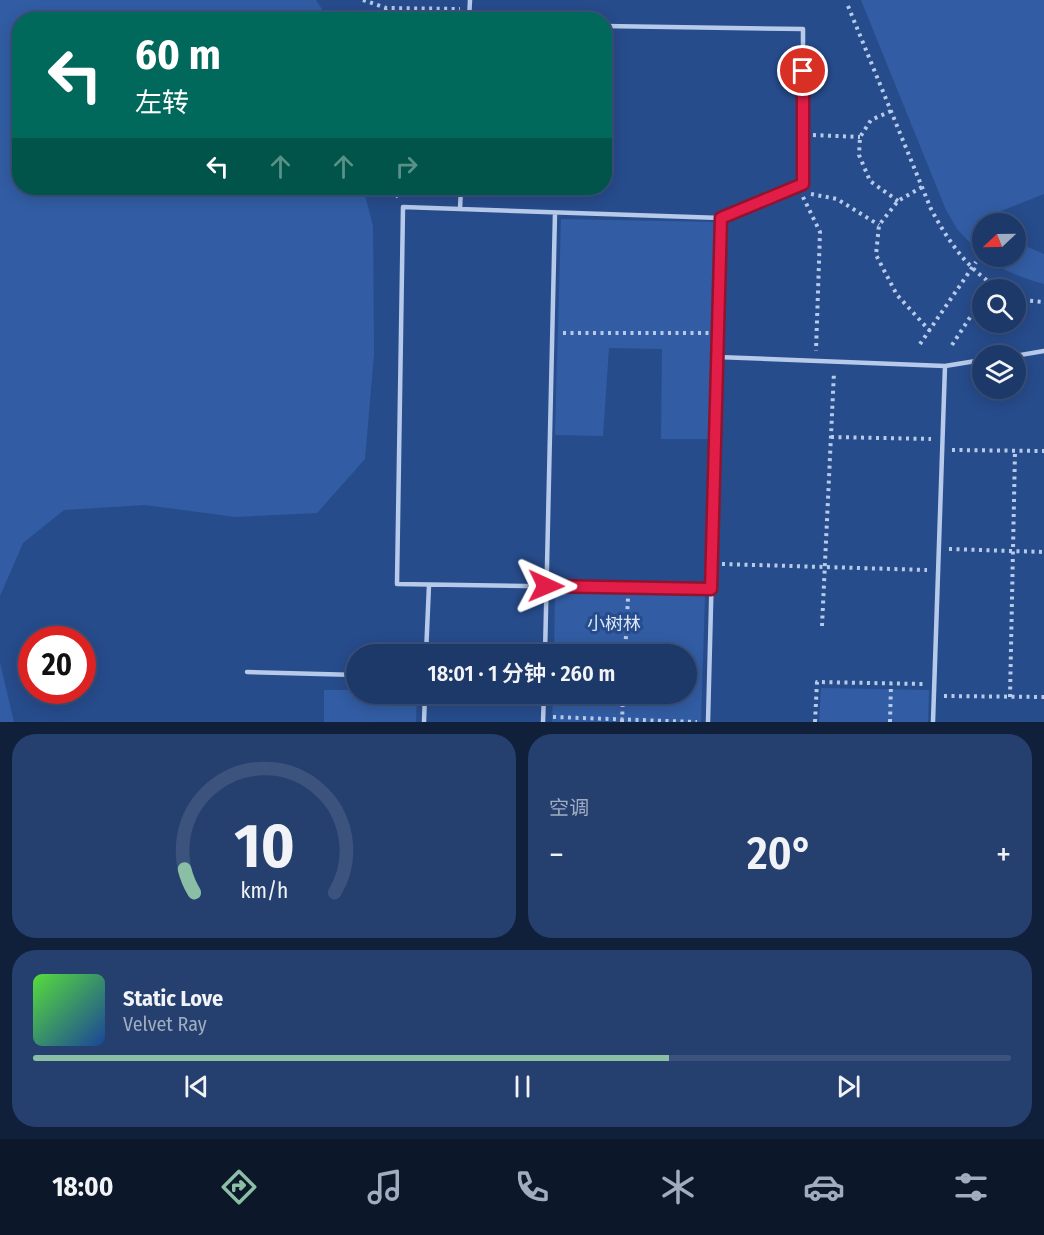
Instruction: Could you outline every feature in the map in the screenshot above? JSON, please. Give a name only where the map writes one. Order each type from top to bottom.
[{"type":"lane","points":[[470,0],[470,12]]},
{"type":"lane","points":[[612,26],[803,29],[803,184],[721,218],[403,207],[397,584],[711,589]]},
{"type":"lane","points":[[460,209],[461,195]]},
{"type":"lane","points":[[544,644],[555,213]]},
{"type":"lane","points":[[708,722],[721,218]]},
{"type":"lane","points":[[1026,354],[1044,351]]},
{"type":"lane","points":[[717,357],[945,366],[972,362]]},
{"type":"lane","points":[[933,722],[945,366]]},
{"type":"lane","points":[[426,644],[429,585]]},
{"type":"lane","points":[[247,672],[346,675]]},
{"type":"lane","points":[[424,722],[425,704]]},
{"type":"lane","points":[[543,719],[544,704]]},
{"type":"path","points":[[363,0],[386,8],[470,9]]},
{"type":"path","points":[[848,6],[931,209],[948,240],[972,267],[987,279]]},
{"type":"path","points":[[891,111],[871,120],[860,137],[860,155],[870,181],[898,201]]},
{"type":"path","points":[[803,134],[860,137]]},
{"type":"path","points":[[922,187],[898,201],[879,225],[876,255],[897,295],[930,330]]},
{"type":"path","points":[[811,194],[837,199],[879,225]]},
{"type":"path","points":[[803,197],[820,232],[816,361]]},
{"type":"path","points":[[920,344],[972,267]]},
{"type":"path","points":[[1026,300],[1044,302]]},
{"type":"path","points":[[952,345],[972,314]]},
{"type":"path","points":[[553,333],[718,333]]},
{"type":"path","points":[[822,626],[835,362]]},
{"type":"path","points":[[831,436],[932,439]]},
{"type":"path","points":[[942,450],[1044,451]]},
{"type":"path","points":[[1010,697],[1015,451]]},
{"type":"path","points":[[949,549],[1044,552]]},
{"type":"path","points":[[712,563],[938,570]]},
{"type":"path","points":[[625,644],[628,588]]},
{"type":"path","points":[[815,722],[817,682],[934,685]]},
{"type":"path","points":[[890,722],[891,684]]},
{"type":"path","points":[[934,696],[1044,697]]},
{"type":"path","points":[[622,721],[623,704]]},
{"type":"path","points":[[543,719],[697,722]]},
{"type":"green space","points":[[0,0],[316,0],[324,12],[12,12],[12,195],[365,195],[373,226],[374,354],[365,459],[317,513],[236,517],[145,505],[64,510],[23,543],[0,596]]},
{"type":"green space","points":[[861,0],[1044,0],[1044,194],[996,213],[972,213],[972,245],[957,229],[946,210]]},
{"type":"green space","points":[[561,219],[717,222],[709,439],[661,439],[662,349],[609,348],[603,436],[555,435]]},
{"type":"green space","points":[[1026,246],[1044,254],[1044,284],[1013,274],[1000,267],[1026,267]]},
{"type":"green space","name":"小树林","points":[[555,593],[705,596],[701,722],[552,722],[553,704],[697,704],[697,644],[554,644]]},
{"type":"green space","points":[[0,663],[14,722],[0,722]]},
{"type":"green space","points":[[821,688],[929,690],[928,722],[819,722]]},
{"type":"green space","points":[[324,690],[346,690],[346,704],[417,704],[416,722],[324,722]]},
{"type":"route","points":[[546,586],[711,589],[721,218],[803,184],[803,71]]}]
